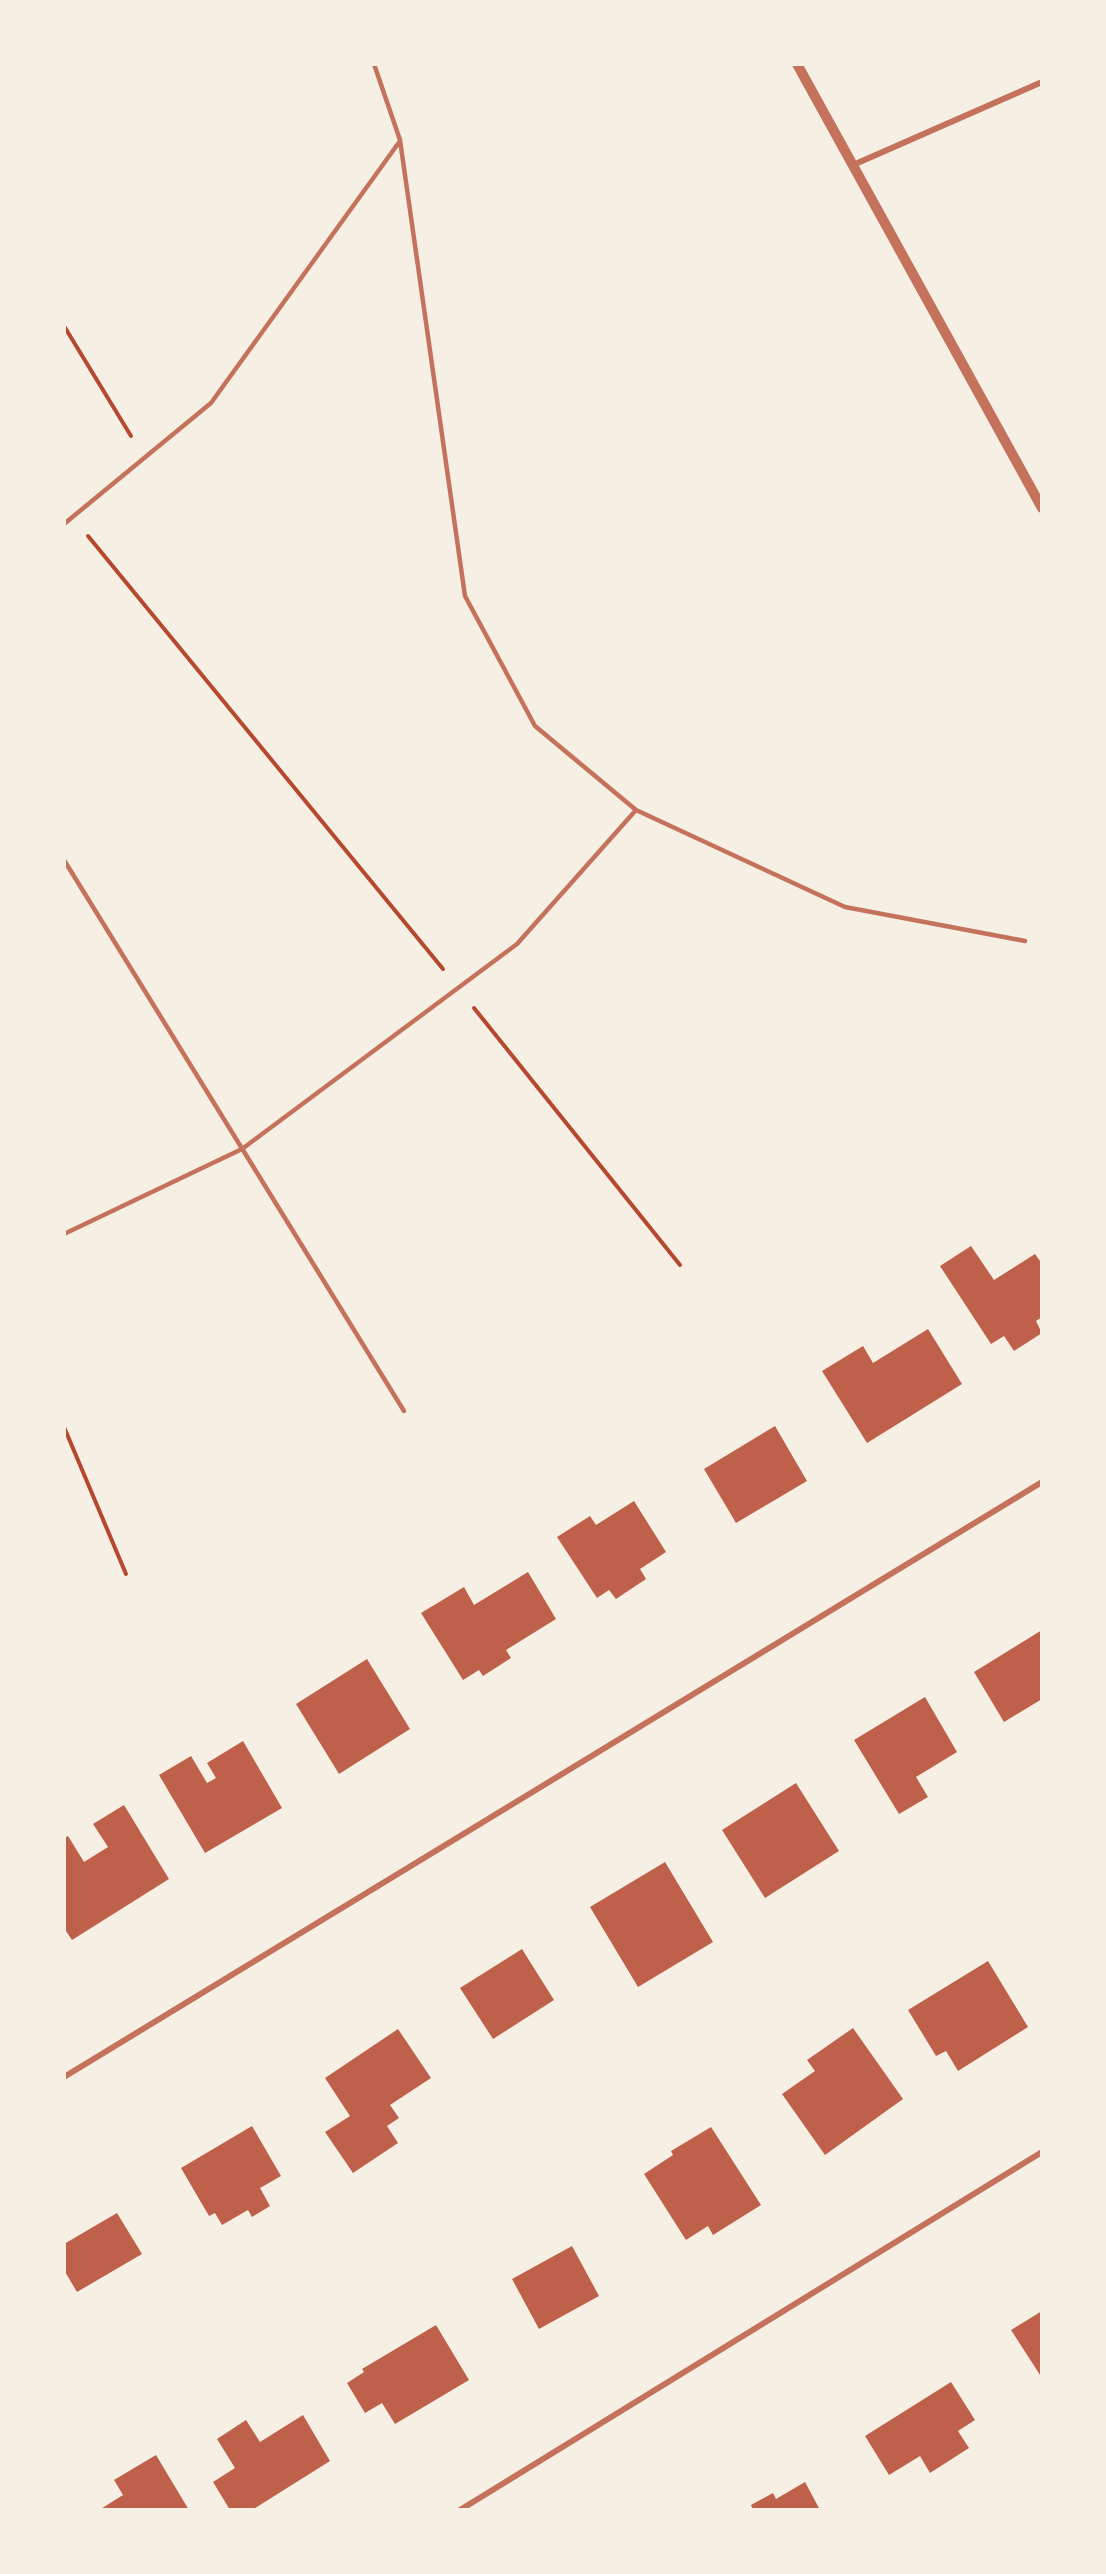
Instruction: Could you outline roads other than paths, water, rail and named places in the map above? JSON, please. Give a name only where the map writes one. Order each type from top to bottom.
[{"type":"street","points":[[797,64],[1041,508]]},
{"type":"street","points":[[853,165],[1041,82]]},
{"type":"street","points":[[64,2077],[1041,1482]]},
{"type":"street","points":[[460,2510],[1041,2152]]},
{"type":"lane","points":[[374,64],[400,141],[465,596],[535,726],[636,810],[845,907],[1025,941]]},
{"type":"lane","points":[[64,524],[211,403],[400,141]]},
{"type":"lane","points":[[64,1234],[242,1149],[517,945],[636,810]]},
{"type":"lane","points":[[64,860],[404,1412]]}]
